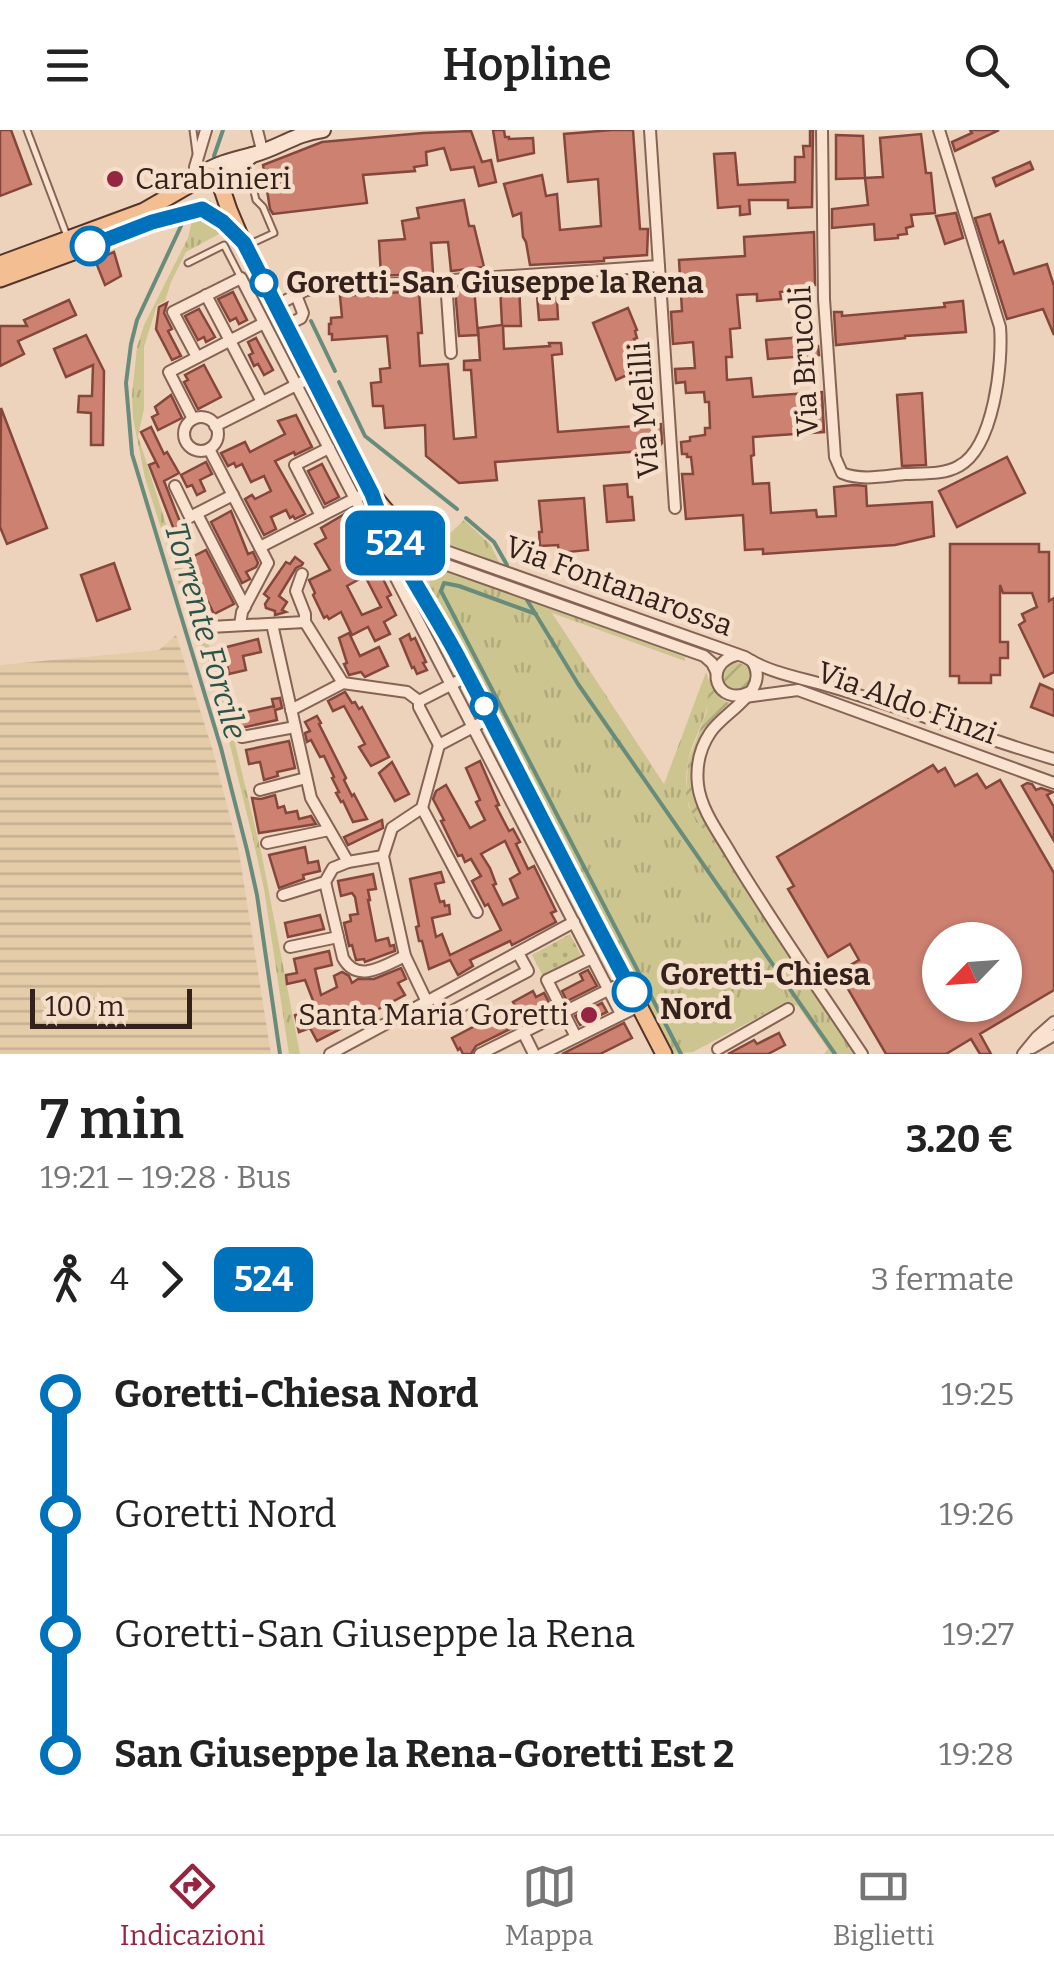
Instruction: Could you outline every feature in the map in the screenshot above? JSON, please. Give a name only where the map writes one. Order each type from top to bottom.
[{"type":"main road","points":[[0,264],[144,210],[195,175],[224,162],[254,155],[306,132],[323,130]]},
{"type":"main road","points":[[0,280],[152,222],[213,208],[228,176],[254,155]]},
{"type":"main road","points":[[195,175],[213,176],[222,189],[244,245],[377,509],[664,1054]]},
{"type":"main road","points":[[195,175],[190,200],[223,222],[244,245]]},
{"type":"main road","points":[[371,492],[392,517],[420,534],[425,542],[425,588],[439,622]]},
{"type":"main road","points":[[396,545],[400,534],[408,529]]},
{"type":"main road","points":[[406,564],[424,562]]},
{"type":"street","points":[[195,175],[206,130]]},
{"type":"street","points":[[254,155],[257,130]]},
{"type":"street","name":"Via Melilli","points":[[650,130],[676,508]]},
{"type":"street","name":"Via Brucoli","points":[[822,130],[824,299],[835,457],[842,472],[856,477],[943,472],[962,465],[977,446],[996,396],[1000,327],[940,130]]},
{"type":"street","points":[[275,306],[306,290],[659,266]]},
{"type":"street","points":[[198,357],[173,312],[240,278],[621,1014]]},
{"type":"street","points":[[446,282],[451,352]]},
{"type":"street","points":[[285,326],[303,313],[296,295]]},
{"type":"street","points":[[206,296],[262,402]]},
{"type":"street","points":[[194,419],[169,372],[264,323]]},
{"type":"street","points":[[215,426],[312,377]]},
{"type":"street","points":[[204,418],[215,426],[217,436],[208,449],[193,450],[186,442],[184,431],[194,419],[204,418]]},
{"type":"street","points":[[320,516],[294,466],[328,448]]},
{"type":"street","points":[[208,449],[268,567],[244,606],[240,625]]},
{"type":"street","points":[[175,486],[190,517],[233,495]]},
{"type":"street","points":[[260,548],[371,492]]},
{"type":"street","points":[[197,514],[244,606]]},
{"type":"street","name":"Via Fontanarossa","points":[[425,542],[740,656]]},
{"type":"street","name":"Via Fontanarossa","points":[[424,562],[447,564],[704,656],[716,673]]},
{"type":"street","points":[[302,574],[296,591],[305,622],[343,683]]},
{"type":"street","points":[[210,627],[305,622]]},
{"type":"street","points":[[272,624],[311,798],[348,862]]},
{"type":"street","points":[[746,695],[730,696],[722,690],[716,673],[724,660],[740,656],[752,661],[758,678],[746,695],[717,724],[706,740],[698,766],[701,797],[752,890],[862,1054]]},
{"type":"street","name":"Via Fontanarossa","points":[[752,661],[1054,760]]},
{"type":"street","points":[[420,700],[468,676]]},
{"type":"street","points":[[291,710],[343,683],[406,692],[420,700]]},
{"type":"street","name":"Via Aldo Finzi","points":[[746,695],[798,690],[1054,783]]},
{"type":"street","points":[[420,700],[419,707],[439,745],[422,808],[392,828],[383,856],[405,956],[445,1015],[528,970],[518,952]]},
{"type":"street","points":[[439,745],[490,718]]},
{"type":"street","points":[[242,738],[295,727]]},
{"type":"street","points":[[260,790],[306,778]]},
{"type":"street","points":[[422,808],[477,912]]},
{"type":"street","points":[[267,843],[329,830]]},
{"type":"street","points":[[383,856],[333,868],[325,882],[345,962],[352,970],[365,972],[405,956]]},
{"type":"street","points":[[283,894],[325,882]]},
{"type":"street","points":[[330,1054],[574,922]]},
{"type":"street","points":[[290,947],[338,937]]},
{"type":"street","points":[[576,1037],[547,980],[592,958]]},
{"type":"street","points":[[480,1054],[626,981]]},
{"type":"street","points":[[542,1054],[639,1006]]},
{"type":"street","points":[[706,1054],[720,1051],[788,1009]]},
{"type":"street","points":[[1023,1054],[1036,1036],[1054,1022]]},
{"type":"street","points":[[523,1032],[534,1054]]},
{"type":"street","points":[[1023,1054],[1054,1035]]},
{"type":"lane","points":[[27,130],[68,239]]},
{"type":"lane","points":[[193,130],[195,175]]},
{"type":"lane","points":[[244,245],[274,234],[256,200],[254,155]]},
{"type":"lane","points":[[188,263],[224,245],[240,278]]},
{"type":"lane","points":[[426,638],[439,622]]},
{"type":"shaded area","points":[[176,635],[213,751],[239,852],[271,1054],[0,1054],[0,665],[159,650]]},
{"type":"green space","points":[[192,220],[212,222],[222,229],[186,252],[165,301],[157,305],[144,347],[144,409],[138,436],[217,668],[262,856],[300,1054],[289,1054],[264,889],[230,745],[145,478],[133,418],[137,347],[188,238]]},
{"type":"green space","points":[[464,520],[490,544],[500,564],[445,545],[445,538]]},
{"type":"green space","points":[[439,571],[449,571],[685,657],[685,661],[552,613],[664,784],[706,672],[710,692],[687,771],[689,807],[855,1054],[824,1054],[828,1049],[798,1006],[787,1002],[693,1052],[672,1054],[432,594],[429,581]]},
{"type":"green space","points":[[737,663],[747,667],[751,677],[747,687],[737,691],[727,687],[723,677],[727,667]]},
{"type":"green space","points":[[709,678],[717,695],[733,704],[701,743],[701,808],[747,894],[691,811],[686,795],[688,761],[707,711]]},
{"type":"green space","points":[[570,934],[582,957],[544,978],[532,955]]},
{"type":"building","points":[[0,130],[11,130],[31,184],[0,196]]},
{"type":"building","points":[[493,130],[504,130],[509,139],[533,138],[534,153],[498,161]]},
{"type":"building","points":[[633,130],[640,229],[648,229],[647,255],[530,265],[521,213],[513,216],[504,184],[542,175],[546,196],[557,194],[560,230],[601,226],[598,179],[568,182],[564,134]]},
{"type":"building","points":[[810,130],[812,207],[788,208],[788,200],[749,200],[750,214],[740,215],[740,206],[718,208],[714,154],[735,153],[738,185],[795,182],[795,157],[804,157],[803,146],[810,146]]},
{"type":"building","points":[[970,130],[999,130],[955,151],[952,142],[972,133]]},
{"type":"building","points":[[471,131],[482,162],[491,160],[496,182],[479,186],[474,167],[451,170],[444,148],[426,152],[427,165],[414,167],[415,171],[363,175],[367,203],[273,214],[270,209],[263,165],[322,142]]},
{"type":"building","points":[[921,134],[926,173],[931,173],[935,213],[911,215],[913,226],[898,238],[875,240],[874,224],[832,228],[832,209],[868,205],[865,178],[883,177],[880,138]]},
{"type":"building","points":[[836,135],[863,136],[865,178],[836,179]]},
{"type":"building","points":[[1030,162],[1033,169],[996,186],[993,178]]},
{"type":"building","points":[[464,200],[484,267],[451,271],[448,242],[431,243],[433,273],[381,276],[379,241],[405,239],[402,221],[419,218],[417,208]]},
{"type":"building","points":[[956,213],[963,238],[945,244],[936,216]]},
{"type":"building","points":[[990,214],[1014,274],[1047,264],[1054,286],[1054,335],[1043,309],[1007,319],[975,218]]},
{"type":"building","points":[[814,232],[815,285],[789,287],[789,291],[780,292],[781,299],[757,301],[757,294],[737,295],[740,328],[730,329],[732,357],[726,357],[727,380],[751,378],[753,397],[822,392],[824,432],[753,437],[753,484],[769,483],[771,513],[816,510],[817,517],[836,516],[834,487],[854,485],[866,486],[867,506],[932,502],[934,536],[895,545],[763,554],[763,549],[745,550],[743,515],[686,519],[682,474],[693,474],[691,457],[682,454],[681,442],[705,435],[705,428],[710,428],[709,402],[705,402],[704,392],[686,393],[685,382],[676,383],[675,369],[695,368],[693,342],[673,344],[671,312],[682,311],[679,260],[745,256],[744,237]]},
{"type":"building","points":[[114,252],[121,276],[105,285],[95,260]]},
{"type":"building","points":[[556,282],[558,319],[539,320],[536,283]]},
{"type":"building","points":[[519,285],[521,326],[503,326],[504,349],[561,343],[562,354],[552,355],[558,432],[661,424],[662,443],[656,450],[495,462],[497,480],[459,483],[426,456],[425,425],[385,428],[383,406],[373,406],[371,383],[381,382],[380,369],[390,368],[387,336],[332,340],[329,334],[331,318],[342,317],[340,296],[419,291],[420,366],[448,364],[454,439],[476,437],[471,370],[464,370],[464,361],[480,360],[478,328],[502,325],[500,286]]},
{"type":"building","points":[[474,287],[478,335],[459,336],[455,289]]},
{"type":"building","points":[[233,292],[247,320],[239,324],[236,318],[230,321],[218,299]]},
{"type":"building","points":[[69,300],[76,315],[18,341],[24,354],[0,366],[0,326],[27,326],[24,320]]},
{"type":"building","points":[[963,301],[966,332],[836,345],[834,312],[842,312],[842,316],[945,307],[944,303]]},
{"type":"building","points":[[167,303],[164,313],[172,329],[168,331],[181,356],[172,360],[156,329],[159,307]]},
{"type":"building","points":[[628,308],[643,362],[625,370],[627,375],[616,380],[593,323]]},
{"type":"building","points":[[199,309],[215,337],[206,342],[204,337],[198,340],[185,316]]},
{"type":"building","points":[[86,335],[104,371],[103,445],[91,445],[91,413],[78,412],[79,396],[92,396],[93,365],[66,377],[54,349]]},
{"type":"building","points":[[803,337],[804,347],[818,346],[819,355],[768,359],[766,340]]},
{"type":"building","points":[[256,338],[273,370],[264,375],[249,355],[253,353],[248,342]]},
{"type":"building","points":[[204,365],[221,397],[198,409],[184,382],[188,380],[185,375]]},
{"type":"building","points":[[922,393],[926,465],[902,466],[897,395]]},
{"type":"building","points":[[171,395],[182,418],[158,430],[152,417],[158,414],[155,407]]},
{"type":"building","points":[[1,408],[47,528],[7,544],[0,527]]},
{"type":"building","points":[[296,415],[312,447],[275,461],[305,514],[290,518],[286,510],[271,517],[276,529],[264,535],[245,499],[271,491],[264,476],[251,482],[242,464],[228,466],[221,453],[245,442],[250,452],[285,434],[278,421]]},
{"type":"building","points":[[151,427],[179,473],[164,481],[184,532],[176,535],[149,465],[156,462],[141,432]]},
{"type":"building","points":[[1007,457],[1025,493],[957,527],[939,491]]},
{"type":"building","points":[[206,462],[212,474],[200,480],[205,491],[197,495],[181,475]]},
{"type":"building","points":[[322,464],[339,497],[325,504],[308,471]]},
{"type":"building","points":[[627,484],[634,520],[607,522],[604,486]]},
{"type":"building","points":[[584,498],[588,550],[559,553],[558,545],[540,546],[539,501]]},
{"type":"building","points":[[231,511],[248,554],[253,552],[258,563],[246,572],[250,579],[242,583],[211,522]]},
{"type":"building","points":[[348,512],[381,567],[378,569],[391,595],[387,597],[396,615],[384,622],[390,634],[375,641],[368,627],[352,635],[341,612],[324,618],[309,580],[330,570],[315,544],[326,538],[321,528]],"holes":[[[365,576],[381,607],[362,615],[347,586]]]},
{"type":"building","points":[[950,544],[1039,544],[1039,552],[1049,552],[1049,601],[1054,598],[1054,672],[1044,677],[1019,625],[1025,621],[1022,614],[1037,607],[1032,593],[1003,593],[1000,585],[1000,642],[1008,642],[1008,658],[1000,658],[1000,675],[991,675],[991,683],[959,683],[959,676],[950,676]]},
{"type":"building","points":[[206,550],[234,604],[214,614],[206,598],[196,603],[192,596],[201,589],[186,560]]},
{"type":"building","points":[[295,557],[303,563],[279,596],[287,602],[282,610],[286,612],[275,615],[275,611],[266,608],[269,598],[264,594],[286,562],[290,564]]},
{"type":"building","points":[[114,563],[130,609],[97,621],[81,575]]},
{"type":"building","points":[[349,633],[360,656],[379,647],[388,666],[365,677],[361,672],[349,675],[339,638]]},
{"type":"building","points":[[409,634],[411,640],[415,638],[426,662],[423,663],[427,670],[417,674],[400,639]]},
{"type":"building","points":[[258,639],[261,652],[243,656],[246,670],[229,674],[223,648]]},
{"type":"building","points":[[1040,684],[1054,690],[1054,716],[1031,707]]},
{"type":"building","points":[[345,692],[352,703],[362,707],[389,757],[371,766],[359,747],[365,744],[344,706],[333,711],[328,701]]},
{"type":"building","points":[[280,698],[282,708],[275,710],[277,720],[241,728],[238,714],[274,706],[272,699]]},
{"type":"building","points":[[317,716],[344,780],[367,819],[353,822],[336,793],[339,792],[324,756],[320,757],[311,740],[307,742],[305,733],[310,731],[305,722]]},
{"type":"building","points":[[289,741],[295,768],[264,780],[260,762],[249,764],[246,750]]},
{"type":"building","points":[[480,761],[499,805],[496,806],[509,831],[513,829],[520,842],[516,844],[528,869],[534,866],[556,911],[551,913],[556,922],[512,945],[510,941],[470,960],[473,966],[458,975],[450,960],[429,969],[416,927],[419,926],[410,879],[441,872],[444,882],[435,884],[440,902],[449,905],[450,914],[432,918],[436,937],[442,934],[450,955],[501,930],[472,881],[481,876],[471,859],[465,862],[462,855],[458,856],[433,799],[436,791],[446,785],[470,828],[485,820],[466,768]],"holes":[[[505,841],[520,873],[510,879],[518,898],[503,905],[481,854]]]},
{"type":"building","points":[[392,762],[409,794],[395,801],[379,773]]},
{"type":"building","points":[[933,765],[938,772],[945,768],[955,786],[977,774],[986,788],[1000,780],[1054,873],[1054,990],[1022,1009],[1022,922],[922,922],[922,1022],[1000,1022],[980,1034],[991,1054],[980,1054],[971,1039],[946,1054],[886,1054],[838,972],[859,960],[850,944],[828,957],[788,889],[794,886],[777,857]]},
{"type":"building","points":[[1027,783],[1036,790],[1053,792],[1047,795],[1054,807],[1054,841],[1022,786]]},
{"type":"building","points":[[275,795],[278,808],[284,806],[286,813],[297,811],[299,819],[311,816],[316,824],[259,833],[252,798]]},
{"type":"building","points":[[382,820],[383,828],[348,845],[344,837]]},
{"type":"building","points":[[305,847],[308,863],[318,861],[320,871],[279,888],[269,855]]},
{"type":"building","points":[[373,874],[376,889],[368,890],[368,900],[376,941],[388,938],[395,951],[365,962],[356,960],[344,923],[351,921],[350,915],[358,914],[355,897],[352,893],[341,896],[338,881]]},
{"type":"building","points":[[320,915],[324,929],[288,937],[285,923]]},
{"type":"building","points":[[329,951],[332,965],[315,969],[321,995],[337,987],[334,976],[342,972],[352,983],[401,968],[406,979],[398,983],[405,995],[373,1012],[365,1008],[346,1017],[350,1024],[317,1041],[310,1028],[299,1032],[295,1015],[314,1003],[305,980],[287,984],[286,975],[297,973],[294,959]]},
{"type":"building","points":[[588,970],[597,986],[567,1001],[562,991],[583,980],[580,974]]},
{"type":"building","points":[[533,991],[536,997],[544,993],[552,1008],[476,1046],[471,1054],[458,1050],[452,1038],[515,1005],[513,1002]]},
{"type":"building","name":"Santa Maria Goretti","points":[[602,1003],[607,1012],[580,1025],[575,1016]]},
{"type":"building","points":[[624,1023],[632,1038],[600,1054],[562,1054]]},
{"type":"building","points":[[779,1033],[785,1045],[768,1054],[728,1054],[754,1040],[757,1044]]},
{"type":"waterway","name":"Torrente Forcile","points":[[214,156],[223,130]]},
{"type":"waterway","name":"Torrente Forcile","points":[[181,226],[137,320],[131,344],[126,383],[132,454],[221,748],[247,850],[280,1054]]},
{"type":"waterway","points":[[311,321],[335,371]]},
{"type":"waterway","points":[[339,382],[365,436],[457,509]]},
{"type":"waterway","points":[[466,518],[494,542],[507,565]]},
{"type":"waterway","points":[[536,614],[459,586],[444,583],[441,591],[681,1054]]},
{"type":"waterway","points":[[527,600],[578,684],[835,1054]]},
{"type":"bus line","name":"524","points":[[90,246],[152,222],[202,209],[223,222],[244,243],[400,555],[436,616],[632,992]]},
{"type":"place","name":"Carabinieri","points":[[115,179]]},
{"type":"place","name":"Goretti-San Giuseppe la Rena","points":[[264,283]]},
{"type":"place","name":"Goretti-Chiesa Nord","points":[[632,992]]},
{"type":"place","name":"Santa Maria Goretti","points":[[589,1015]]}]
